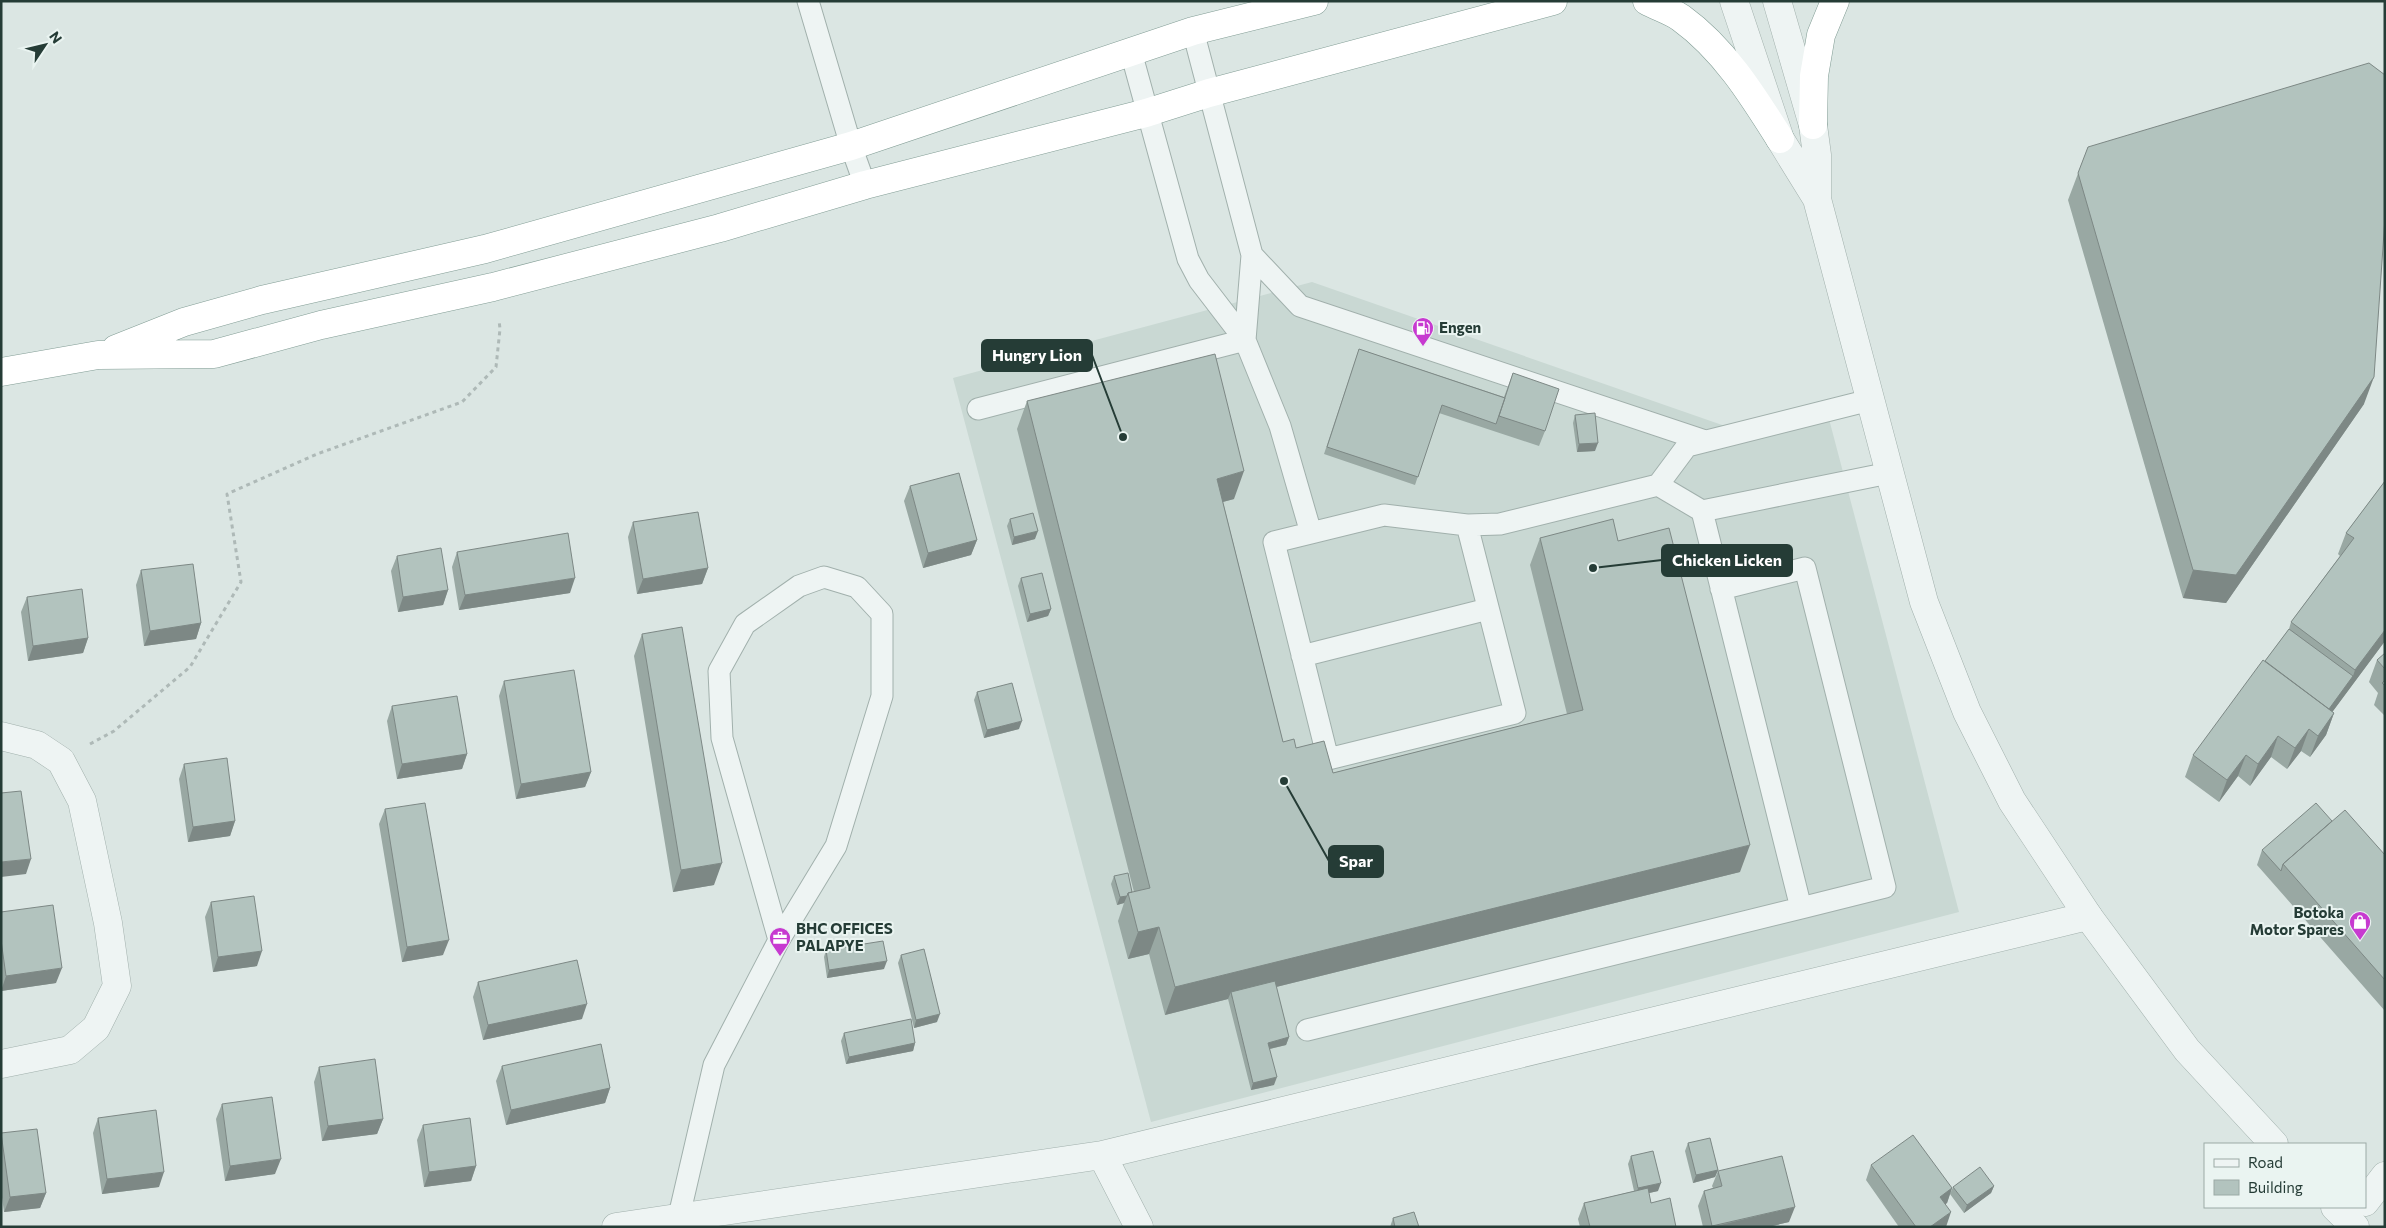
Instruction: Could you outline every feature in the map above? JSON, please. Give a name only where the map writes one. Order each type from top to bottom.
[{"type":"highway","points":[[98,355],[184,322],[262,300],[485,249],[851,146],[1193,31],[1314,1]]},
{"type":"highway","points":[[1,372],[98,355],[214,354],[321,325],[493,287],[720,228],[865,185],[1146,112],[1209,93],[1554,1]]},
{"type":"highway","points":[[1647,1],[1681,18],[1720,54],[1754,98],[1780,140]]},
{"type":"highway","points":[[1813,124],[1814,76],[1821,35],[1834,1]]},
{"type":"street","points":[[1734,1],[1780,140],[1817,198]]},
{"type":"street","points":[[1777,1],[1813,124],[1817,155],[1817,198],[1889,473],[1924,602],[1967,712],[2012,802],[2088,916],[2187,1050],[2273,1143]]},
{"type":"street","points":[[1,736],[37,745],[61,761],[82,800],[108,923],[117,986],[96,1028],[70,1050],[1,1064]]},
{"type":"street","points":[[616,1227],[679,1216],[1102,1155],[2088,916]]},
{"type":"street","points":[[1102,1155],[1139,1227]]},
{"type":"street","points":[[2366,1198],[2385,1176]]},
{"type":"lane","points":[[808,1],[851,146],[865,185]]},
{"type":"lane","points":[[1193,31],[1252,255],[1245,340]]},
{"type":"lane","points":[[1131,52],[1188,259],[1200,280],[1245,340],[1280,426],[1311,533]]},
{"type":"lane","points":[[1252,255],[1300,306],[1705,441]]},
{"type":"lane","points":[[978,409],[1245,340]]},
{"type":"lane","points":[[1467,525],[1515,713],[1328,758],[1274,542],[1384,515],[1467,525],[1500,524],[1658,485],[1686,446],[1870,400]]},
{"type":"lane","points":[[1658,485],[1702,511],[1889,473]]},
{"type":"lane","points":[[1702,511],[1801,908]]},
{"type":"lane","points":[[1307,1030],[1885,887],[1805,568],[1721,589]]},
{"type":"lane","points":[[679,1216],[714,1065],[778,940],[836,846],[882,696],[882,614],[857,587],[824,577],[799,586],[745,624],[719,671],[722,738],[778,940]]},
{"type":"lane","points":[[1302,656],[1488,609]]},
{"type":"path","points":[[61,761],[114,731],[190,667],[242,582],[227,494],[317,454],[462,402],[496,367],[500,329],[493,287]]},
{"type":"shaded area","points":[[1312,282],[1725,426],[1824,400],[1959,912],[1151,1122],[953,378]]},
{"type":"building","points":[[2369,63],[2385,75],[2385,218],[2374,377],[2236,575],[2193,570],[2078,173],[2088,147]]},
{"type":"building","points":[[1359,349],[1505,398],[1496,424],[1442,405],[1418,477],[1327,447]]},
{"type":"building","points":[[1215,354],[1244,471],[1217,479],[1283,742],[1294,739],[1296,748],[1324,741],[1333,773],[1583,710],[1540,538],[1613,519],[1618,541],[1669,528],[1750,845],[1175,987],[1159,927],[1138,932],[1128,893],[1150,888],[1027,401]]},
{"type":"building","points":[[1513,373],[1559,389],[1545,431],[1499,416]]},
{"type":"building","points":[[1595,413],[1598,443],[1579,444],[1575,415]]},
{"type":"building","points":[[959,473],[977,540],[928,553],[910,486]]},
{"type":"building","points":[[2385,481],[2385,630],[2355,670],[2291,622],[2354,538],[2346,533]]},
{"type":"building","points":[[698,512],[708,568],[643,579],[633,522]]},
{"type":"building","points":[[1033,513],[1038,531],[1014,537],[1010,519]]},
{"type":"building","points":[[568,533],[575,578],[465,595],[457,552]]},
{"type":"building","points":[[441,548],[448,590],[403,597],[397,556]]},
{"type":"building","points":[[193,564],[201,623],[150,631],[141,570]]},
{"type":"building","points":[[1042,573],[1051,609],[1030,614],[1021,578]]},
{"type":"building","points":[[82,589],[88,638],[33,646],[27,597]]},
{"type":"building","points":[[682,627],[722,863],[681,870],[642,634]]},
{"type":"building","points":[[2289,629],[2353,676],[2329,709],[2265,661]]},
{"type":"building","points":[[2385,653],[2385,669],[2377,660]]},
{"type":"building","points":[[2263,660],[2334,713],[2318,736],[2309,729],[2295,748],[2278,736],[2258,764],[2246,755],[2227,780],[2193,755]]},
{"type":"building","points":[[574,670],[591,772],[521,784],[504,681]]},
{"type":"building","points":[[1012,683],[1022,721],[987,730],[977,692]]},
{"type":"building","points":[[457,696],[467,754],[402,764],[392,706]]},
{"type":"building","points":[[227,758],[235,821],[193,827],[184,764]]},
{"type":"building","points":[[21,791],[31,859],[1,862],[1,793]]},
{"type":"building","points":[[425,803],[449,940],[407,947],[385,809]]},
{"type":"building","points":[[2316,803],[2332,821],[2283,864],[2281,871],[2262,850]]},
{"type":"building","points":[[2345,810],[2385,855],[2385,980],[2283,864]]},
{"type":"building","points":[[1128,873],[1132,892],[1128,893],[1127,896],[1120,897],[1114,876]]},
{"type":"building","points":[[254,896],[262,951],[218,957],[211,902]]},
{"type":"building","points":[[53,905],[62,968],[6,976],[1,940],[1,912]]},
{"type":"building","points":[[883,941],[887,961],[829,970],[826,950]]},
{"type":"building","points":[[924,949],[940,1014],[916,1020],[901,955]]},
{"type":"building","points":[[577,960],[587,1004],[488,1025],[478,982]]},
{"type":"building","points":[[1275,981],[1289,1037],[1268,1043],[1277,1077],[1253,1083],[1231,992]]},
{"type":"building","points":[[911,1019],[915,1043],[849,1057],[844,1033]]},
{"type":"building","points":[[601,1044],[610,1088],[511,1110],[502,1066]]},
{"type":"building","points":[[375,1059],[383,1119],[328,1126],[319,1067]]},
{"type":"building","points":[[272,1097],[281,1159],[230,1166],[222,1104]]},
{"type":"building","points":[[156,1110],[164,1172],[107,1179],[98,1118]]},
{"type":"building","points":[[470,1118],[476,1166],[429,1172],[423,1125]]},
{"type":"building","points":[[37,1129],[46,1193],[10,1197],[1,1133]]},
{"type":"building","points":[[1913,1135],[1952,1188],[1940,1197],[1951,1212],[1930,1227],[1916,1227],[1871,1165]]},
{"type":"building","points":[[1710,1138],[1718,1170],[1696,1175],[1688,1143]]},
{"type":"building","points":[[1653,1151],[1661,1183],[1638,1188],[1631,1156]]},
{"type":"building","points":[[1782,1156],[1795,1207],[1712,1226],[1704,1191],[1722,1186],[1718,1171]]},
{"type":"building","points":[[1980,1167],[1994,1186],[1967,1205],[1953,1187]]},
{"type":"building","points":[[1648,1188],[1651,1203],[1670,1198],[1676,1227],[1590,1227],[1584,1203]]},
{"type":"building","points":[[1414,1212],[1419,1227],[1395,1227],[1393,1218]]},
{"type":"place","name":"Engen","points":[[1423,347]]},
{"type":"place","name":"Hungry Lion","points":[[1123,437]]},
{"type":"place","name":"Chicken Licken","points":[[1593,568]]},
{"type":"place","name":"Spar","points":[[1284,781]]},
{"type":"place","name":"Botoka Motor Spares","points":[[2360,941]]},
{"type":"place","name":"BHC OFFICES PALAPYE","points":[[780,957]]}]
